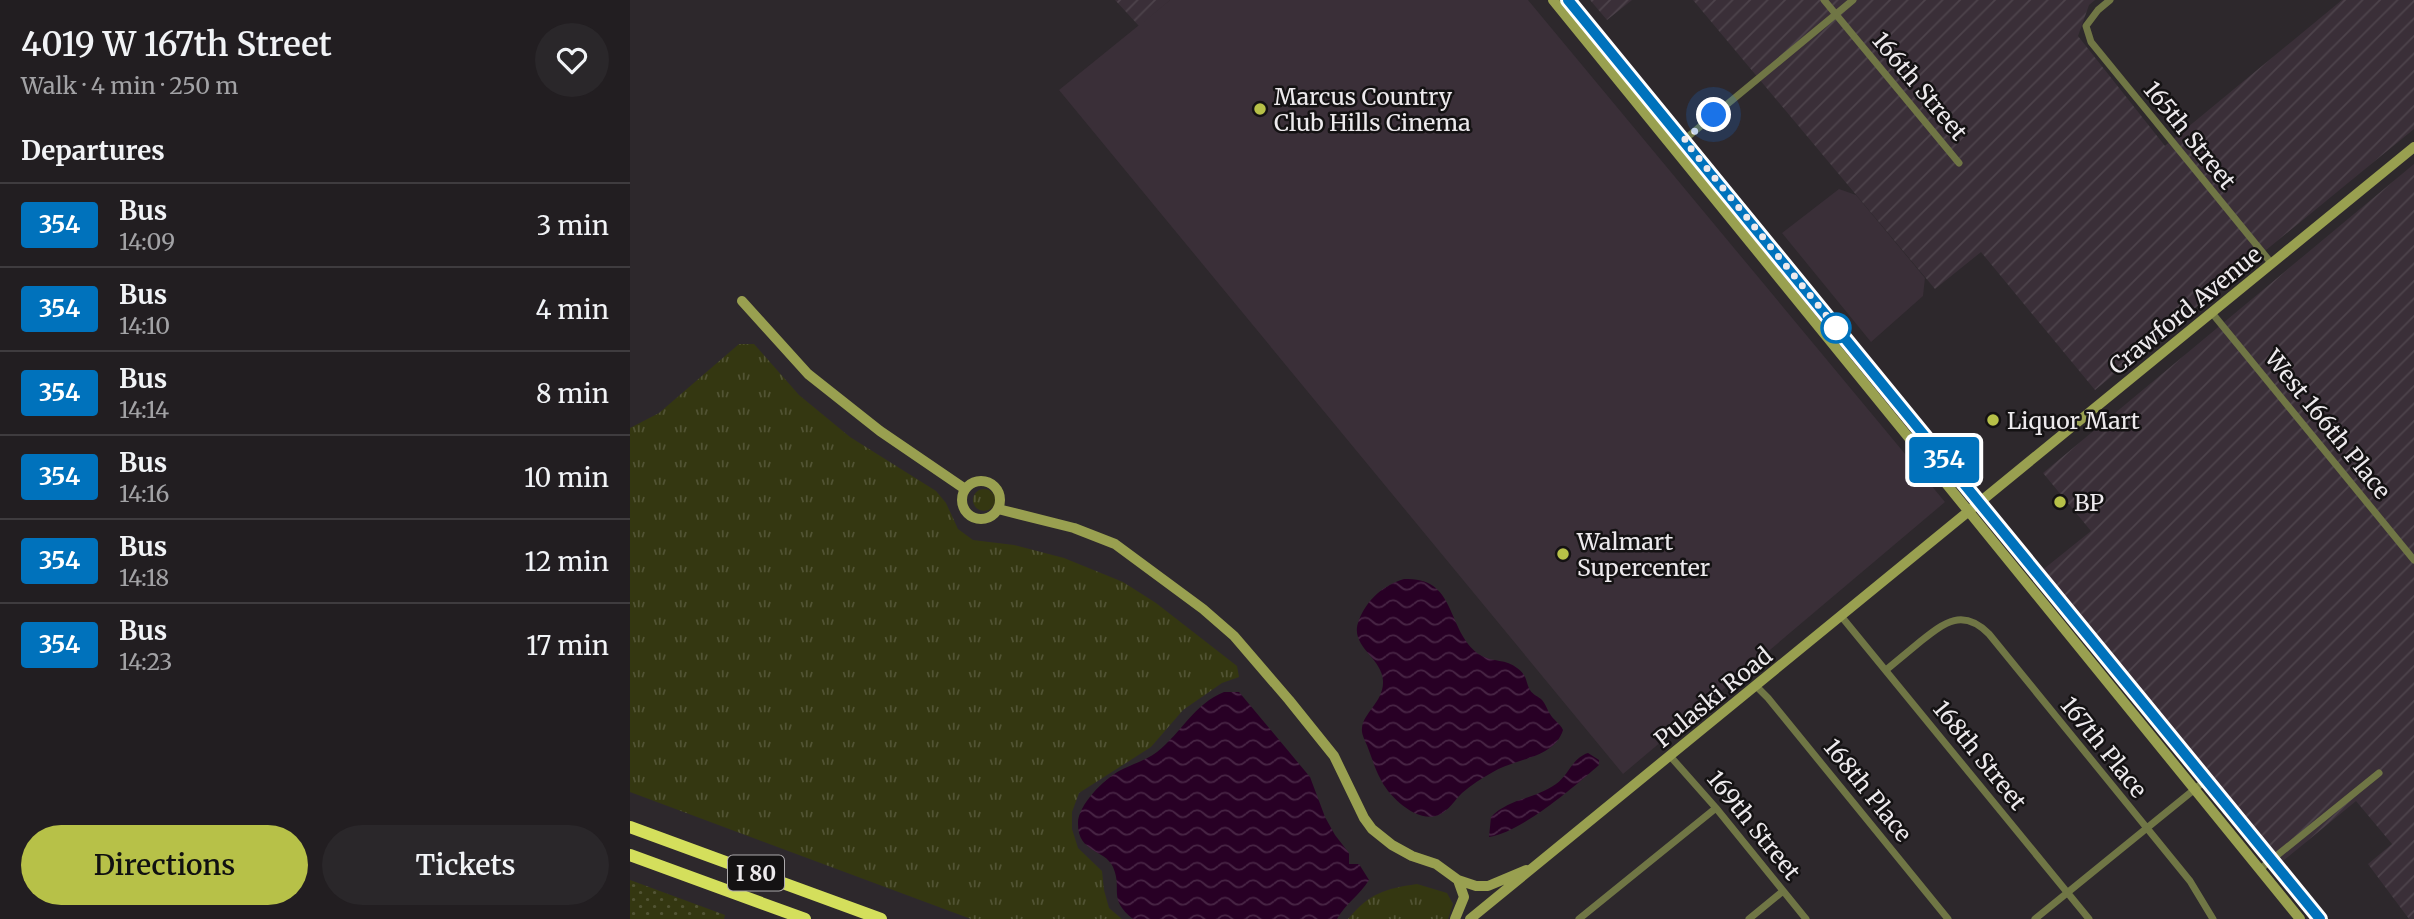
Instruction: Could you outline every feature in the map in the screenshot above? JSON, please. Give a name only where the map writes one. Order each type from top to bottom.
[{"type":"highway","name":"I 80","points":[[630,827],[881,919]]},
{"type":"highway","name":"I 80","points":[[630,855],[805,919]]},
{"type":"main road","points":[[1553,0],[2300,919]]},
{"type":"main road","points":[[1568,0],[2319,919]]},
{"type":"main road","name":"Crawford Avenue","points":[[1980,503],[2414,147]]},
{"type":"main road","points":[[742,300],[808,374],[880,431],[965,489]]},
{"type":"main road","points":[[978,481],[990,483],[998,491],[998,509],[989,517],[976,518],[970,515],[963,504],[965,489],[978,481]]},
{"type":"main road","name":"Pulaski Road","points":[[1469,919],[1980,503]]},
{"type":"main road","points":[[998,509],[1074,528],[1115,544],[1203,609],[1253,657],[1334,756],[1357,806],[1372,829],[1403,852],[1436,864],[1458,880],[1476,886],[1488,886],[1537,865]]},
{"type":"main road","points":[[1455,919],[1464,897],[1458,880]]},
{"type":"street","name":"166th Street","points":[[1824,0],[1959,163]]},
{"type":"street","points":[[1673,149],[1853,0]]},
{"type":"street","name":"165th Street","points":[[2110,0],[2086,26],[2091,42],[2272,264]]},
{"type":"street","name":"West 166th Place","points":[[2212,313],[2414,560]]},
{"type":"street","name":"168th Street","points":[[1841,616],[2089,919]]},
{"type":"street","name":"167th Place","points":[[1886,670],[1938,627],[1951,621],[1970,621],[1989,634],[2197,890],[2213,919]]},
{"type":"street","name":"168th Place","points":[[1756,686],[1948,919]]},
{"type":"street","name":"169th Street","points":[[1670,756],[1806,919]]},
{"type":"street","points":[[2259,870],[2379,773]]},
{"type":"street","points":[[2035,919],[2206,780]]},
{"type":"street","points":[[1579,919],[1716,808]]},
{"type":"street","points":[[1749,919],[1783,891]]},
{"type":"shaded area","points":[[1115,0],[1170,0],[1139,26]]},
{"type":"shaded area","points":[[1170,0],[1528,0],[1945,502],[1623,774],[1059,90]]},
{"type":"shaded area","points":[[1590,0],[1632,0],[1607,20]]},
{"type":"shaded area","points":[[1693,0],[2095,0],[2089,5],[2078,36],[2165,146],[2342,0],[2414,0],[2414,129],[2095,390],[1981,252],[1935,289]]},
{"type":"shaded area","points":[[2414,164],[2414,919],[2409,919],[2368,864],[2392,844],[2356,801],[2278,865],[2040,572],[2091,531],[2043,473]]},
{"type":"shaded area","points":[[1839,189],[1856,195],[1925,278],[1923,296],[1871,342],[1782,233]]},
{"type":"green space","points":[[739,344],[754,344],[799,395],[850,437],[936,491],[946,503],[958,529],[973,540],[1014,545],[1064,558],[1123,582],[1156,603],[1237,666],[1239,677],[1222,683],[1183,710],[1151,747],[1079,793],[1072,812],[1072,829],[1078,848],[1102,871],[1109,908],[1122,919],[971,919],[630,792],[630,428],[659,413]]},
{"type":"green space","points":[[980,489],[988,489],[995,496],[995,504],[988,511],[980,511],[973,504],[973,496]]},
{"type":"green space","points":[[630,880],[725,915],[724,919],[630,919]]},
{"type":"green space","points":[[1417,884],[1447,893],[1453,904],[1448,919],[1348,919],[1363,903],[1378,894]]},
{"type":"water","points":[[1404,579],[1422,581],[1434,587],[1443,596],[1470,646],[1482,656],[1509,663],[1521,671],[1528,687],[1542,700],[1563,730],[1551,747],[1489,774],[1465,790],[1442,813],[1430,817],[1404,807],[1390,793],[1377,771],[1362,731],[1363,722],[1380,695],[1383,681],[1377,665],[1358,637],[1359,620],[1366,606],[1377,594]]},
{"type":"water","points":[[1224,692],[1239,692],[1310,777],[1325,817],[1349,853],[1349,864],[1359,864],[1369,880],[1337,919],[1133,919],[1120,905],[1113,867],[1082,840],[1079,817],[1087,801],[1099,787],[1119,771],[1157,752],[1196,711]]},
{"type":"water","points":[[1588,753],[1599,760],[1599,765],[1531,818],[1502,834],[1489,837],[1491,817],[1498,811],[1556,784],[1578,759]]},
{"type":"bus line","name":"354","points":[[1568,0],[2320,919]]},
{"type":"place","name":"Marcus Country Club Hills Cinema","points":[[1260,109]]},
{"type":"place","name":"Liquor Mart","points":[[1993,420]]},
{"type":"place","name":"BP","points":[[2060,502]]},
{"type":"place","name":"Walmart Supercenter","points":[[1563,554]]},
{"type":"route","points":[[1714,115],[1684,140],[1839,331],[1836,328]]}]
